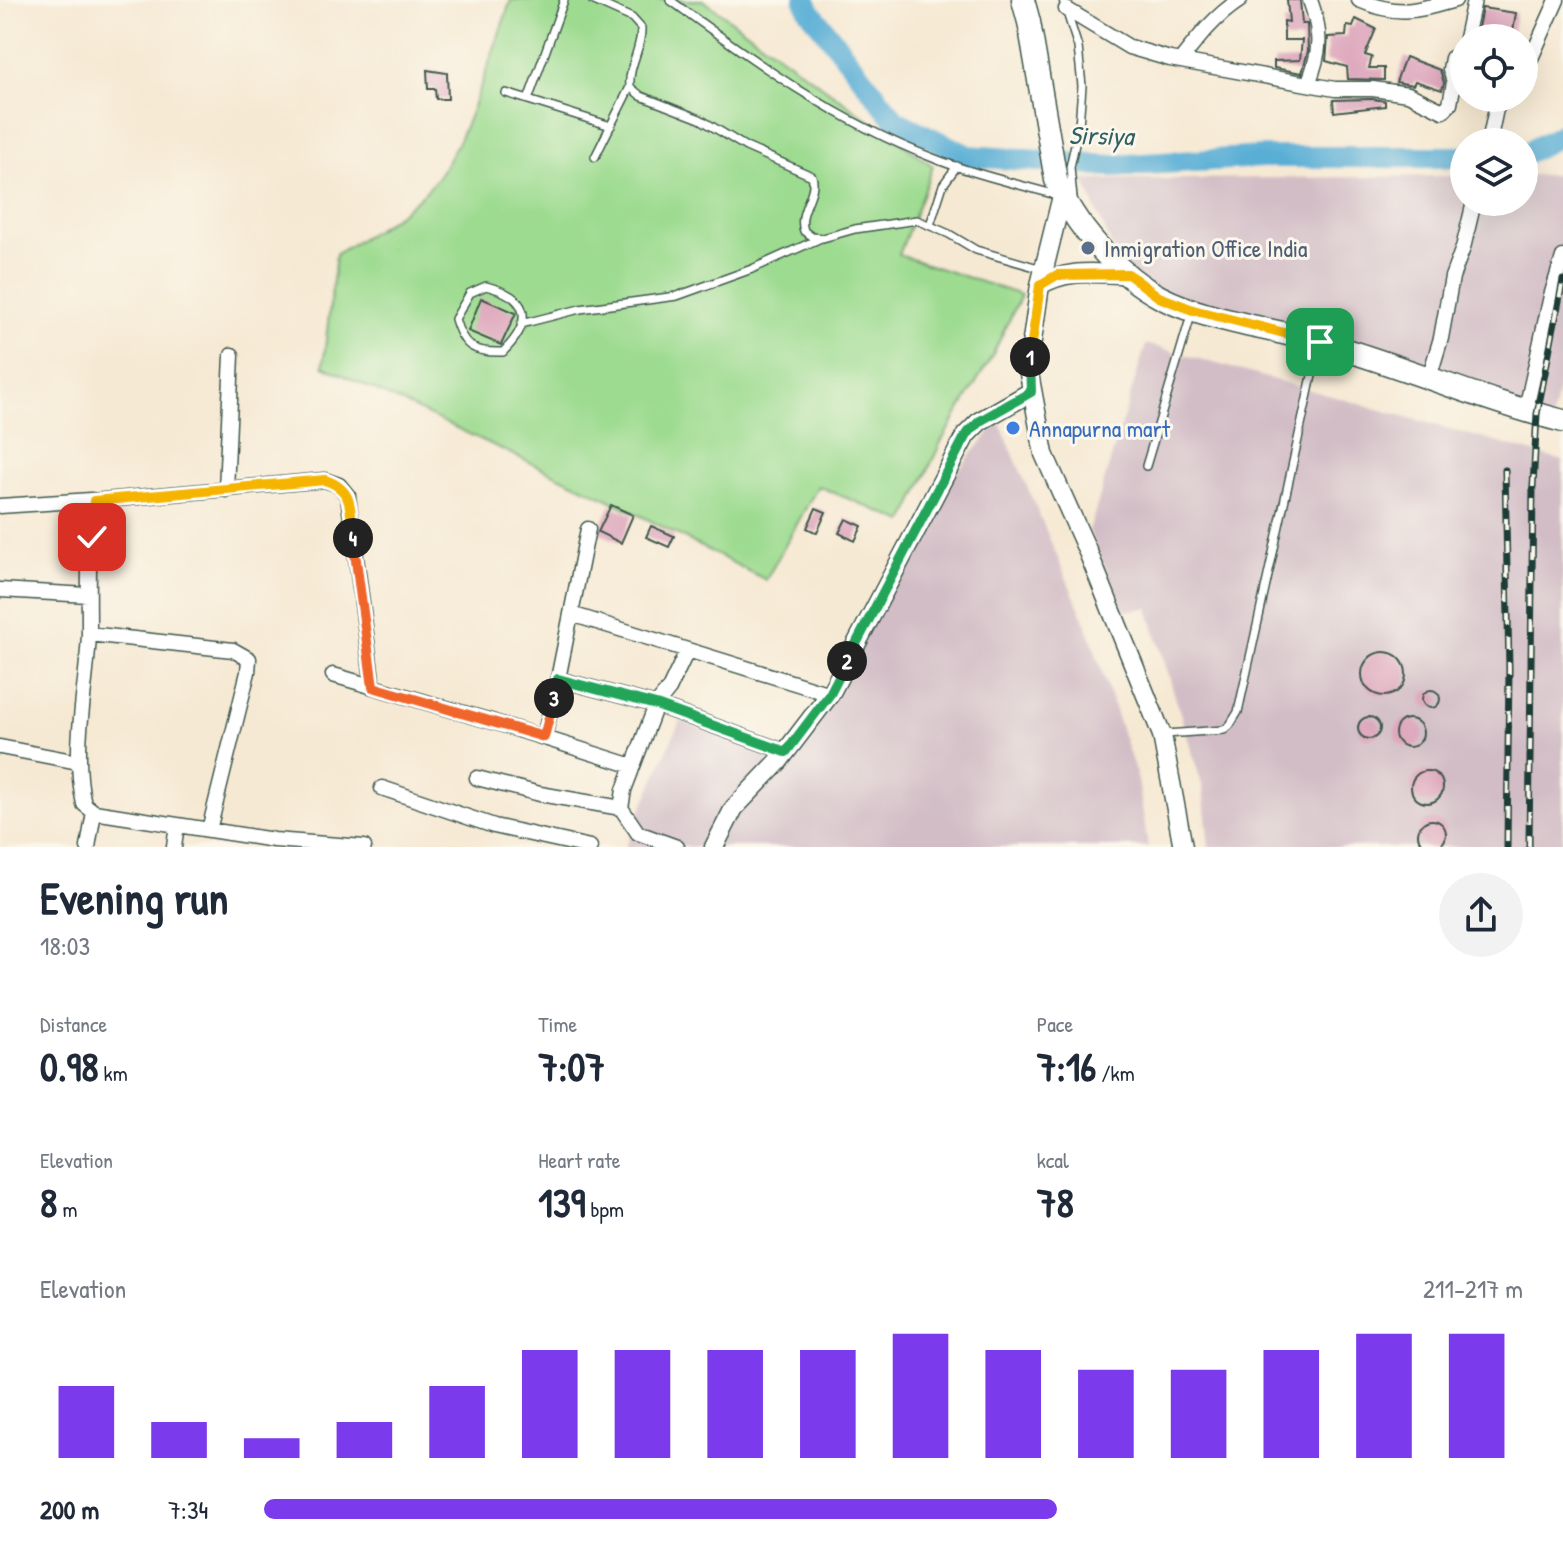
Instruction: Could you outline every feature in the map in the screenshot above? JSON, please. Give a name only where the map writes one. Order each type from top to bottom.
[{"type":"main road","points":[[1023,0],[1063,181],[1075,218],[1128,274],[1159,297],[1193,310],[1320,342],[1563,421]]},
{"type":"street","points":[[1180,61],[1203,32],[1240,0]]},
{"type":"street","points":[[1308,84],[1319,57],[1317,18],[1310,0]]},
{"type":"street","points":[[1359,0],[1380,9],[1403,12],[1455,0]]},
{"type":"street","points":[[1469,24],[1474,0]]},
{"type":"street","points":[[1538,43],[1557,0]]},
{"type":"street","points":[[1065,5],[1129,47],[1180,61],[1335,89],[1373,89],[1408,94],[1443,111],[1450,104]]},
{"type":"street","points":[[1063,181],[1042,277],[1028,368],[1031,392],[1044,454],[1088,552],[1162,735],[1183,847]]},
{"type":"street","points":[[1429,378],[1441,338],[1452,277],[1471,216]]},
{"type":"street","points":[[1526,409],[1551,296],[1563,257]]},
{"type":"street","points":[[1042,277],[1128,274]]},
{"type":"street","points":[[226,490],[232,355]]},
{"type":"street","points":[[714,847],[734,808],[786,752],[830,694],[966,435],[980,421],[1031,392]]},
{"type":"street","points":[[0,506],[94,501],[325,480],[339,485],[348,496],[373,687]]},
{"type":"street","points":[[94,501],[88,595],[89,634],[78,762],[84,804],[94,812],[209,830],[274,844],[364,847]]},
{"type":"street","points":[[544,737],[588,529]]},
{"type":"street","points":[[0,590],[88,595]]},
{"type":"street","points":[[571,614],[830,694]]},
{"type":"street","points":[[89,634],[233,650],[249,659],[209,830]]},
{"type":"street","points":[[621,808],[656,705],[669,689],[687,651]]},
{"type":"street","points":[[333,675],[633,766]]},
{"type":"street","points":[[558,679],[656,705],[786,752]]},
{"type":"street","points":[[0,747],[78,762]]},
{"type":"street","points":[[477,778],[540,794],[621,808],[638,833],[677,847]]},
{"type":"street","points":[[382,788],[494,826],[590,847]]},
{"type":"street","points":[[88,847],[94,812]]},
{"type":"street","points":[[174,847],[177,825]]},
{"type":"lane","points":[[528,100],[564,0]]},
{"type":"lane","points":[[592,0],[632,18],[641,28],[642,41],[629,73],[630,87],[595,157]]},
{"type":"lane","points":[[670,0],[789,86],[826,108],[932,158],[957,166],[1063,181],[1079,126],[1082,86],[1078,47],[1065,5]]},
{"type":"lane","points":[[630,87],[641,96],[700,119],[746,147],[812,176],[815,184],[802,215],[802,228],[812,237],[823,238]]},
{"type":"lane","points":[[506,93],[611,126]]},
{"type":"lane","points":[[930,225],[943,185],[957,166]]},
{"type":"lane","points":[[521,324],[580,309],[677,296],[752,269],[823,238],[887,223],[917,220],[976,250],[1042,277]]},
{"type":"lane","points":[[486,286],[506,291],[519,302],[523,310],[521,324],[515,340],[503,352],[485,353],[472,348],[460,336],[455,319],[470,293],[486,286]]},
{"type":"lane","points":[[1146,466],[1193,310]]},
{"type":"lane","points":[[1162,735],[1224,730],[1238,712],[1320,342]]},
{"type":"shaded area","points":[[1538,175],[1563,175],[1563,363],[1551,426],[1127,283],[1084,180],[1450,176],[1450,216],[1538,216]]},
{"type":"shaded area","points":[[1146,344],[1563,461],[1563,847],[1209,847],[1203,788],[1148,608],[1125,611],[1089,531]]},
{"type":"shaded area","points":[[999,421],[1087,626],[1138,780],[1148,847],[625,847],[680,721],[794,762],[948,483]]},
{"type":"green space","points":[[511,0],[703,0],[933,166],[899,255],[1021,295],[993,354],[941,442],[904,522],[818,486],[766,580],[606,498],[323,366],[336,254],[405,209],[440,174],[465,127]]},
{"type":"building","points":[[1287,0],[1300,0],[1302,24],[1307,24],[1308,51],[1302,73],[1274,68],[1274,61],[1300,60],[1302,40],[1284,40],[1284,21],[1289,22]]},
{"type":"building","points":[[1482,8],[1516,13],[1514,24],[1479,24]]},
{"type":"building","points":[[1356,19],[1376,29],[1365,55],[1372,57],[1369,68],[1384,68],[1384,80],[1348,79],[1347,67],[1326,61],[1328,37],[1346,36],[1347,26],[1353,27]]},
{"type":"building","points":[[1405,57],[1440,70],[1444,83],[1442,90],[1415,81],[1413,85],[1396,82]]},
{"type":"building","points":[[427,70],[447,73],[448,99],[436,99],[435,89],[428,89]]},
{"type":"building","points":[[1333,100],[1385,101],[1385,106],[1334,112]]},
{"type":"building","points":[[481,298],[516,313],[501,345],[468,331]]},
{"type":"building","points":[[611,505],[633,515],[621,543],[598,532]]},
{"type":"building","points":[[816,508],[826,512],[817,533],[807,528]]},
{"type":"building","points":[[846,519],[862,526],[855,541],[839,533]]},
{"type":"building","points":[[651,526],[674,536],[669,547],[646,537]]},
{"type":"building","points":[[1384,652],[1399,659],[1406,674],[1399,689],[1384,696],[1369,689],[1362,674],[1369,659]]},
{"type":"building","points":[[1427,690],[1435,690],[1440,699],[1438,706],[1427,708],[1422,703],[1422,695]]},
{"type":"building","points":[[1369,717],[1377,720],[1380,728],[1377,736],[1369,739],[1361,736],[1358,728],[1361,720]]},
{"type":"building","points":[[1409,719],[1419,723],[1423,733],[1419,743],[1409,747],[1399,743],[1395,733],[1399,723]]},
{"type":"building","points":[[1427,771],[1438,776],[1443,787],[1438,798],[1427,803],[1416,798],[1411,787],[1416,776]]},
{"type":"building","points":[[1427,821],[1437,821],[1445,829],[1445,839],[1437,847],[1427,847],[1419,839],[1419,829]]},
{"type":"waterway","name":"Sirsiya","points":[[805,0],[809,10],[896,121],[968,156],[1111,166],[1262,157],[1450,157]]},
{"type":"waterway","name":"Sirsiya","points":[[1538,147],[1563,134]]},
{"type":"railway","points":[[1529,847],[1533,486],[1537,414],[1563,280]]},
{"type":"railway","points":[[1505,470],[1509,668],[1507,847]]},
{"type":"place","name":"Inmigration Office India","points":[[1088,248]]},
{"type":"place","name":"Annapurna mart","points":[[1013,428]]},
{"type":"route","points":[[92,537],[94,501],[325,480],[339,485],[348,496],[373,687],[544,737],[558,679],[656,705],[786,752],[830,694],[966,435],[980,421],[1031,392],[1028,368],[1040,285],[1057,275],[1128,274],[1159,297],[1193,310],[1320,342]]}]
